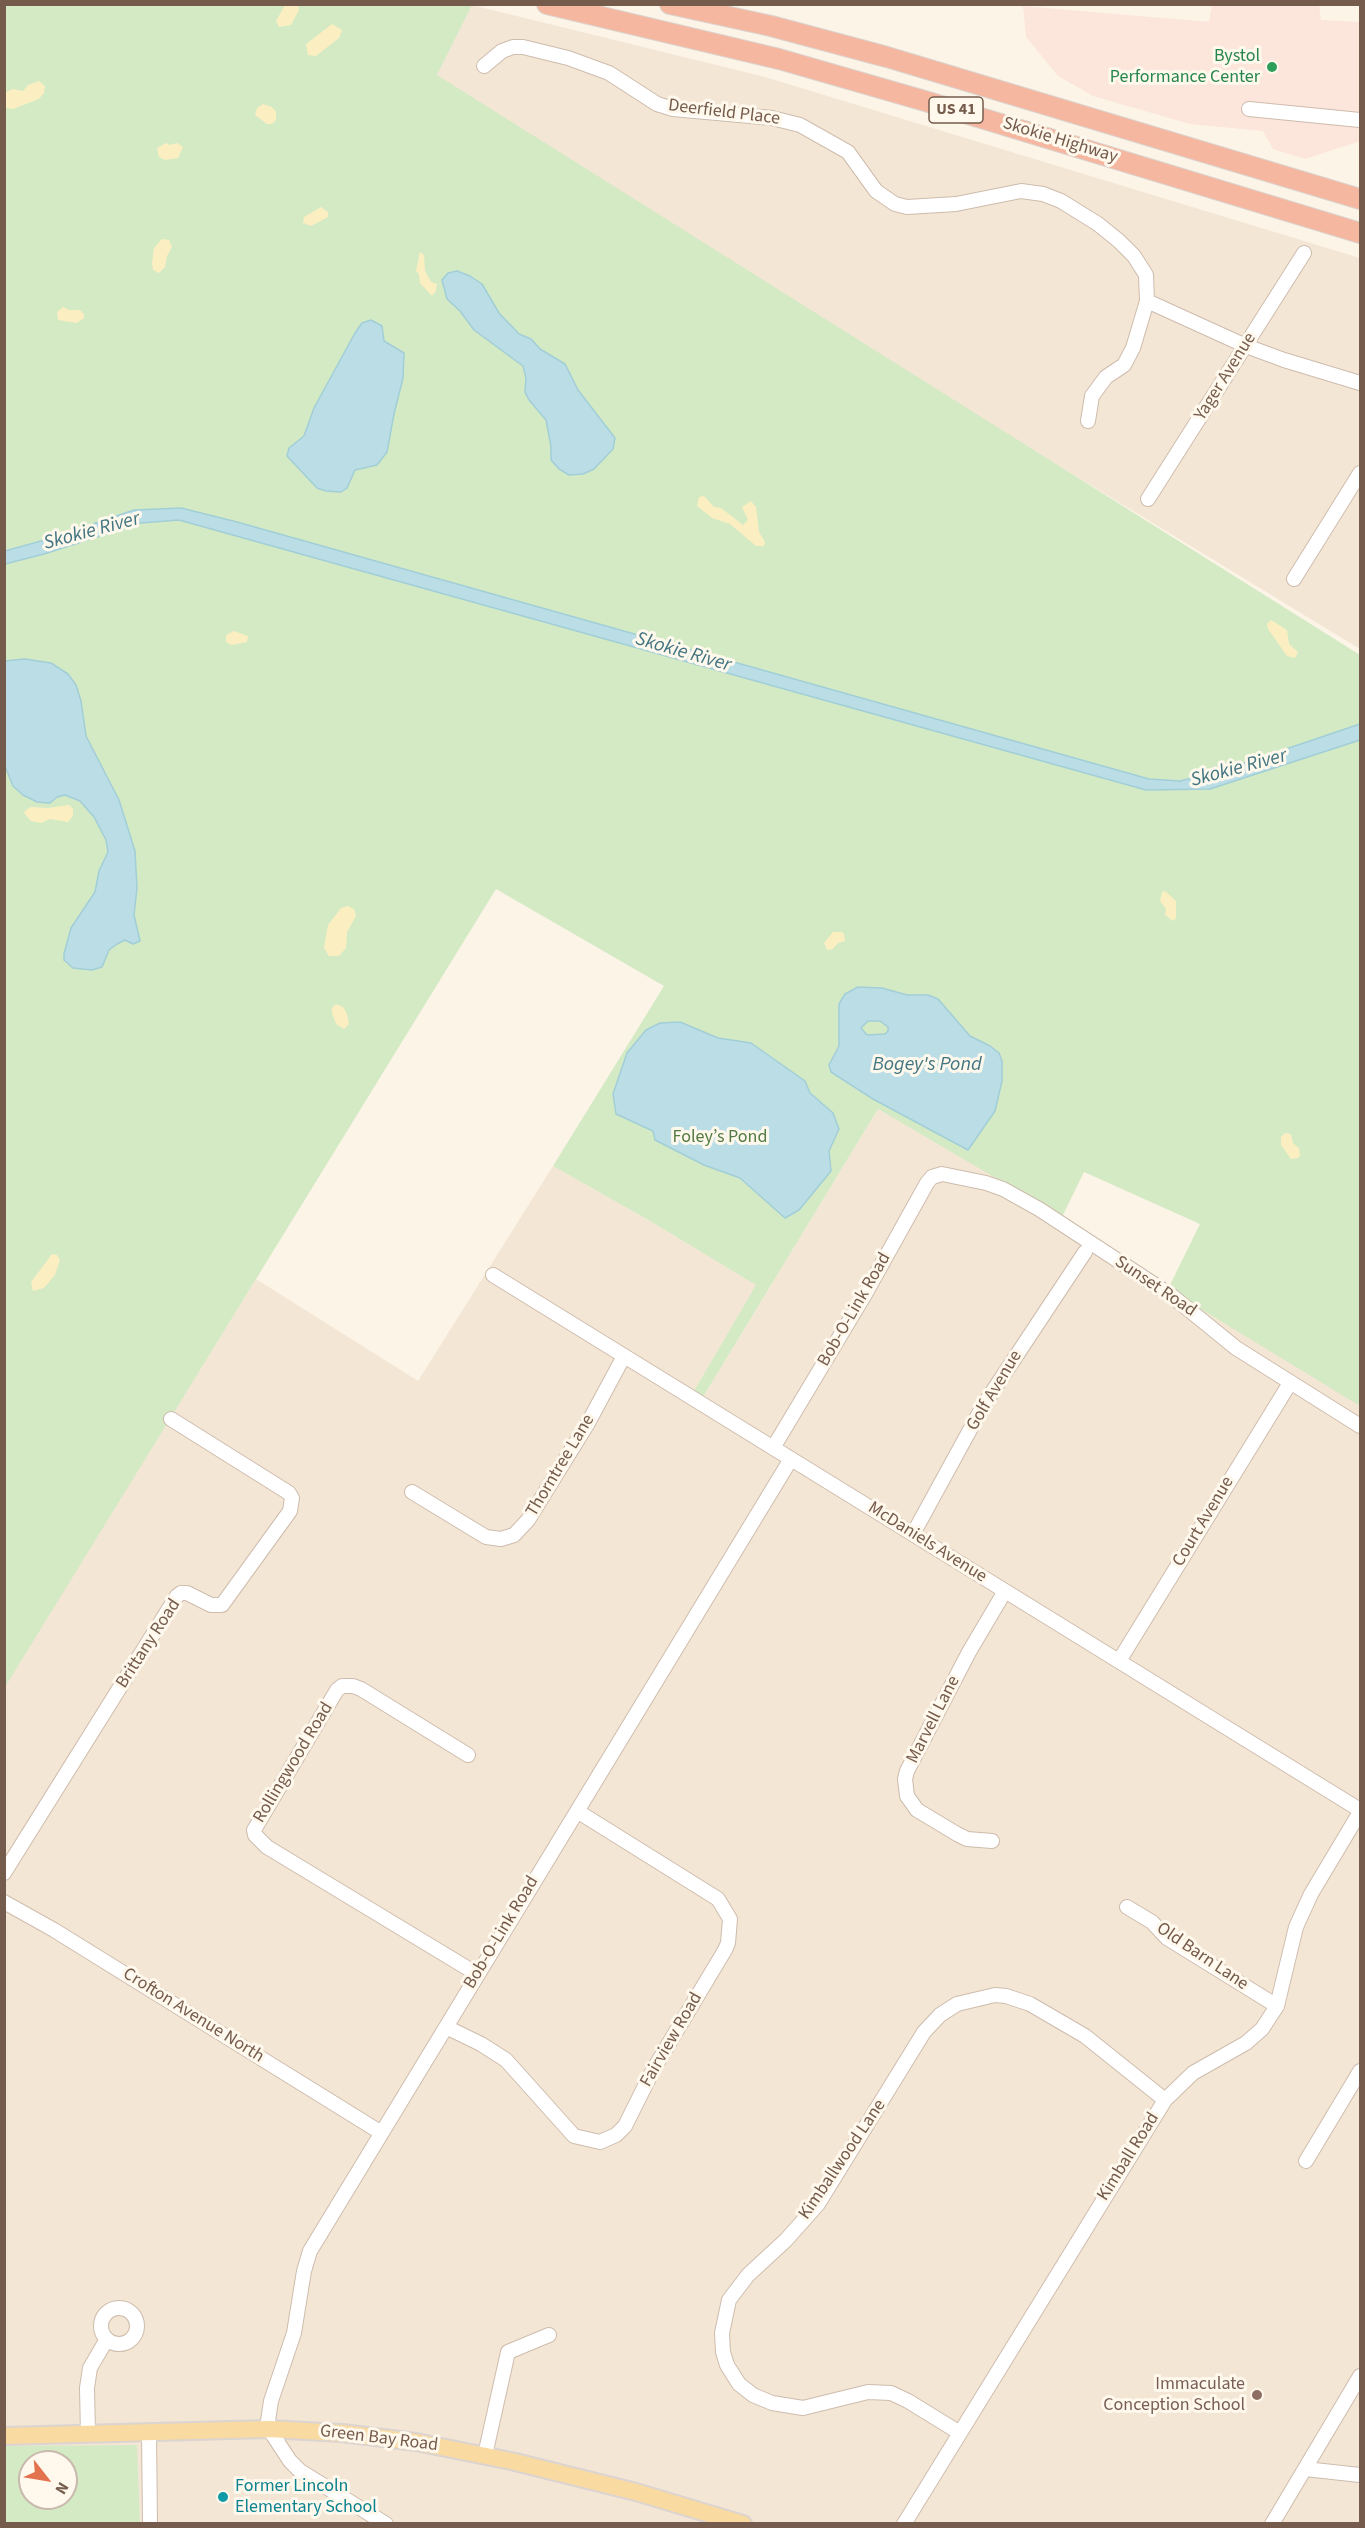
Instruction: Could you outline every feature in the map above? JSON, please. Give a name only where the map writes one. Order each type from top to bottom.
[{"type":"highway","name":"Skokie Highway","points":[[547,4],[670,32],[801,66],[925,101],[1360,233]]},
{"type":"highway","name":"Skokie Highway","points":[[670,4],[771,26],[887,57],[1360,199]]},
{"type":"main road","name":"Green Bay Road","points":[[4,2436],[269,2429],[353,2434],[416,2442],[485,2455],[636,2492],[743,2523]]},
{"type":"street","name":"Deerfield Place","points":[[484,66],[502,51],[513,46],[523,47],[568,58],[609,72],[652,101],[674,109],[772,118],[800,125],[848,152],[876,191],[895,204],[907,207],[956,204],[1021,191],[1043,194],[1061,201],[1098,224],[1134,256],[1146,275],[1147,301],[1133,348],[1124,365],[1106,377],[1092,396],[1088,421]]},
{"type":"street","points":[[1249,109],[1360,120]]},
{"type":"street","name":"Yager Avenue","points":[[1148,499],[1304,253]]},
{"type":"street","points":[[1147,301],[1246,346],[1360,383]]},
{"type":"street","points":[[1294,579],[1360,473]]},
{"type":"street","name":"Sunset Road","points":[[937,1174],[948,1174],[986,1183],[1003,1189],[1039,1209],[1172,1296],[1236,1348],[1360,1426]]},
{"type":"street","name":"Bob-O-Link Road","points":[[773,1448],[864,1296],[927,1183],[937,1174]]},
{"type":"street","name":"Golf Avenue","points":[[913,1534],[983,1406],[1085,1252]]},
{"type":"street","name":"McDaniels Avenue","points":[[493,1275],[1360,1811]]},
{"type":"street","name":"Thorntree Lane","points":[[412,1492],[486,1537],[501,1539],[513,1535],[528,1520],[588,1423],[624,1356]]},
{"type":"street","name":"Court Avenue","points":[[1119,1661],[1290,1383]]},
{"type":"street","name":"Brittany Road","points":[[4,1873],[177,1596],[187,1593],[211,1605],[222,1605],[290,1511],[292,1498],[289,1493],[171,1419]]},
{"type":"street","name":"Bob-O-Link Road","points":[[269,2429],[267,2421],[271,2401],[294,2332],[304,2271],[310,2251],[380,2132],[791,1459]]},
{"type":"street","name":"Marvell Lane","points":[[992,1842],[967,1839],[917,1810],[907,1796],[905,1779],[964,1662],[1005,1591]]},
{"type":"street","name":"Rollingwood Road","points":[[468,1755],[361,1689],[342,1686],[331,1700],[254,1830],[255,1835],[267,1847],[477,1974]]},
{"type":"street","name":"Fairview Road","points":[[446,2027],[481,2044],[506,2060],[574,2136],[600,2142],[616,2135],[625,2126],[653,2070],[725,1950],[728,1943],[730,1919],[718,1899],[577,1811]]},
{"type":"street","name":"Kimball Road","points":[[904,2523],[1165,2100],[1193,2073],[1246,2043],[1262,2029],[1277,2006],[1296,1927],[1311,1894],[1360,1811]]},
{"type":"street","name":"Crofton Avenue North","points":[[4,1902],[380,2132]]},
{"type":"street","name":"Old Barn Lane","points":[[1126,1907],[1152,1922],[1167,1938],[1277,2006]]},
{"type":"street","name":"Kimballwood Lane","points":[[960,2433],[908,2400],[891,2393],[868,2392],[802,2408],[772,2403],[753,2395],[739,2384],[727,2365],[723,2352],[723,2317],[729,2300],[742,2281],[786,2240],[818,2204],[924,2032],[940,2014],[957,2004],[995,1995],[1030,2004],[1085,2036],[1165,2100]]},
{"type":"street","points":[[1306,2161],[1360,2071]]},
{"type":"street","points":[[485,2455],[508,2352],[549,2335]]},
{"type":"street","points":[[88,2434],[87,2388],[90,2368],[107,2339]]},
{"type":"street","points":[[1272,2523],[1360,2376]]},
{"type":"street","points":[[269,2429],[290,2461],[300,2470],[386,2523]]},
{"type":"street","points":[[149,2432],[150,2523]]},
{"type":"street","points":[[1305,2469],[1360,2475]]},
{"type":"shaded area","points":[[472,5],[765,77],[1360,258],[1360,649],[459,101],[436,77]]},
{"type":"shaded area","points":[[1212,5],[1319,5],[1321,20],[1360,22],[1360,141],[1305,159],[1273,149],[1263,131],[1190,124],[1093,96],[1058,76],[1026,37],[1023,6],[1209,22]]},
{"type":"shaded area","points":[[878,1109],[1059,1214],[1168,1289],[1360,1404],[1360,2523],[5,2523],[4,1687],[256,1279],[418,1381],[553,1166],[757,1285],[694,1391],[703,1397]]},
{"type":"green space","points":[[5,5],[472,5],[437,75],[1360,655],[1360,1406],[1168,1289],[1200,1224],[1084,1172],[1062,1217],[878,1109],[703,1397],[694,1391],[756,1285],[553,1166],[664,986],[496,889],[5,1687]]},
{"type":"green space","points":[[137,2445],[140,2523],[5,2523],[5,2446]]},
{"type":"sand","points":[[285,5],[298,5],[299,10],[291,25],[279,27],[276,21]]},
{"type":"sand","points":[[332,24],[342,30],[339,38],[316,56],[308,55],[306,44]]},
{"type":"sand","points":[[39,81],[45,86],[44,93],[39,99],[13,109],[5,108],[6,92],[13,89],[23,91],[28,85]]},
{"type":"sand","points":[[263,104],[272,107],[276,112],[276,120],[272,124],[267,124],[255,115],[257,108]]},
{"type":"sand","points":[[166,143],[170,145],[177,143],[183,147],[178,158],[165,160],[159,157],[157,148]]},
{"type":"sand","points":[[321,207],[328,212],[328,217],[311,226],[303,223],[304,217]]},
{"type":"sand","points":[[162,239],[169,240],[172,247],[165,267],[159,273],[153,270],[152,263],[154,248]]},
{"type":"sand","points":[[420,252],[424,255],[425,271],[431,282],[437,284],[432,296],[420,283],[419,274],[416,271]]},
{"type":"sand","points":[[63,307],[69,310],[80,310],[84,318],[77,323],[58,320],[57,312]]},
{"type":"sand","points":[[704,496],[714,507],[721,508],[743,525],[748,520],[742,507],[751,501],[756,507],[759,532],[765,542],[764,546],[756,546],[730,524],[712,518],[697,506],[699,497]]},
{"type":"sand","points":[[1271,620],[1287,630],[1289,644],[1298,652],[1295,658],[1287,656],[1268,629],[1267,624]]},
{"type":"sand","points":[[234,631],[248,636],[247,642],[232,645],[226,642],[226,635]]},
{"type":"sand","points":[[69,805],[73,809],[73,816],[68,822],[50,819],[41,823],[31,821],[24,813],[31,807],[48,808]]},
{"type":"sand","points":[[1165,891],[1176,901],[1176,918],[1173,921],[1165,915],[1166,909],[1160,901],[1162,892]]},
{"type":"sand","points":[[348,906],[354,909],[356,916],[347,932],[346,948],[339,956],[329,956],[324,948],[328,925],[341,908]]},
{"type":"sand","points":[[833,932],[842,932],[845,941],[827,950],[824,943]]},
{"type":"sand","points":[[336,1004],[343,1007],[347,1014],[349,1024],[344,1029],[336,1024],[332,1013],[332,1008]]},
{"type":"sand","points":[[1285,1133],[1291,1134],[1293,1143],[1299,1148],[1298,1158],[1291,1159],[1281,1145],[1281,1137]]},
{"type":"sand","points":[[52,1254],[57,1255],[60,1260],[55,1275],[44,1288],[33,1291],[31,1282]]},
{"type":"water","points":[[457,271],[482,284],[499,313],[519,334],[531,339],[540,349],[565,364],[578,390],[615,438],[613,449],[594,469],[583,474],[569,475],[551,460],[546,420],[525,392],[526,378],[523,366],[474,330],[460,311],[447,299],[442,280],[448,273]]},
{"type":"water","points":[[371,320],[382,326],[384,341],[404,353],[403,378],[387,452],[377,465],[355,470],[347,488],[341,492],[326,491],[317,488],[287,456],[289,448],[304,436],[314,408],[355,333],[362,323]]},
{"type":"water","name":"Skokie River","points":[[181,508],[1149,779],[1180,781],[1218,772],[1360,724],[1360,740],[1210,789],[1146,790],[179,520],[140,523],[5,564],[5,551],[52,538],[134,510]]},
{"type":"water","points":[[25,659],[51,663],[68,674],[76,685],[81,701],[86,736],[119,800],[135,851],[137,888],[134,915],[140,941],[133,944],[125,940],[117,944],[109,950],[102,967],[92,970],[73,968],[64,960],[64,954],[71,928],[95,892],[99,871],[108,852],[106,840],[94,817],[80,801],[65,795],[57,797],[50,803],[37,802],[23,795],[13,786],[5,766],[5,661]]},
{"type":"water","name":"Bogey's Pond","points":[[858,987],[882,988],[907,995],[928,995],[938,999],[970,1036],[999,1053],[1002,1061],[1002,1081],[995,1111],[968,1150],[873,1099],[831,1072],[829,1065],[839,1046],[839,1004],[845,994]],"holes":[[[868,1021],[880,1021],[888,1027],[885,1034],[867,1035],[861,1028]]]},
{"type":"water","name":"Foley’s Pond","points":[[680,1022],[718,1038],[751,1043],[805,1081],[810,1093],[833,1113],[839,1129],[829,1151],[831,1171],[799,1210],[785,1218],[740,1178],[704,1165],[655,1140],[653,1131],[616,1114],[613,1094],[627,1053],[646,1030],[660,1023]]},
{"type":"place","name":"Bystol Performance Center","points":[[1272,67]]},
{"type":"place","name":"Immaculate Conception School","points":[[1257,2395]]},
{"type":"place","name":"Former Lincoln Elementary School","points":[[223,2497]]}]
